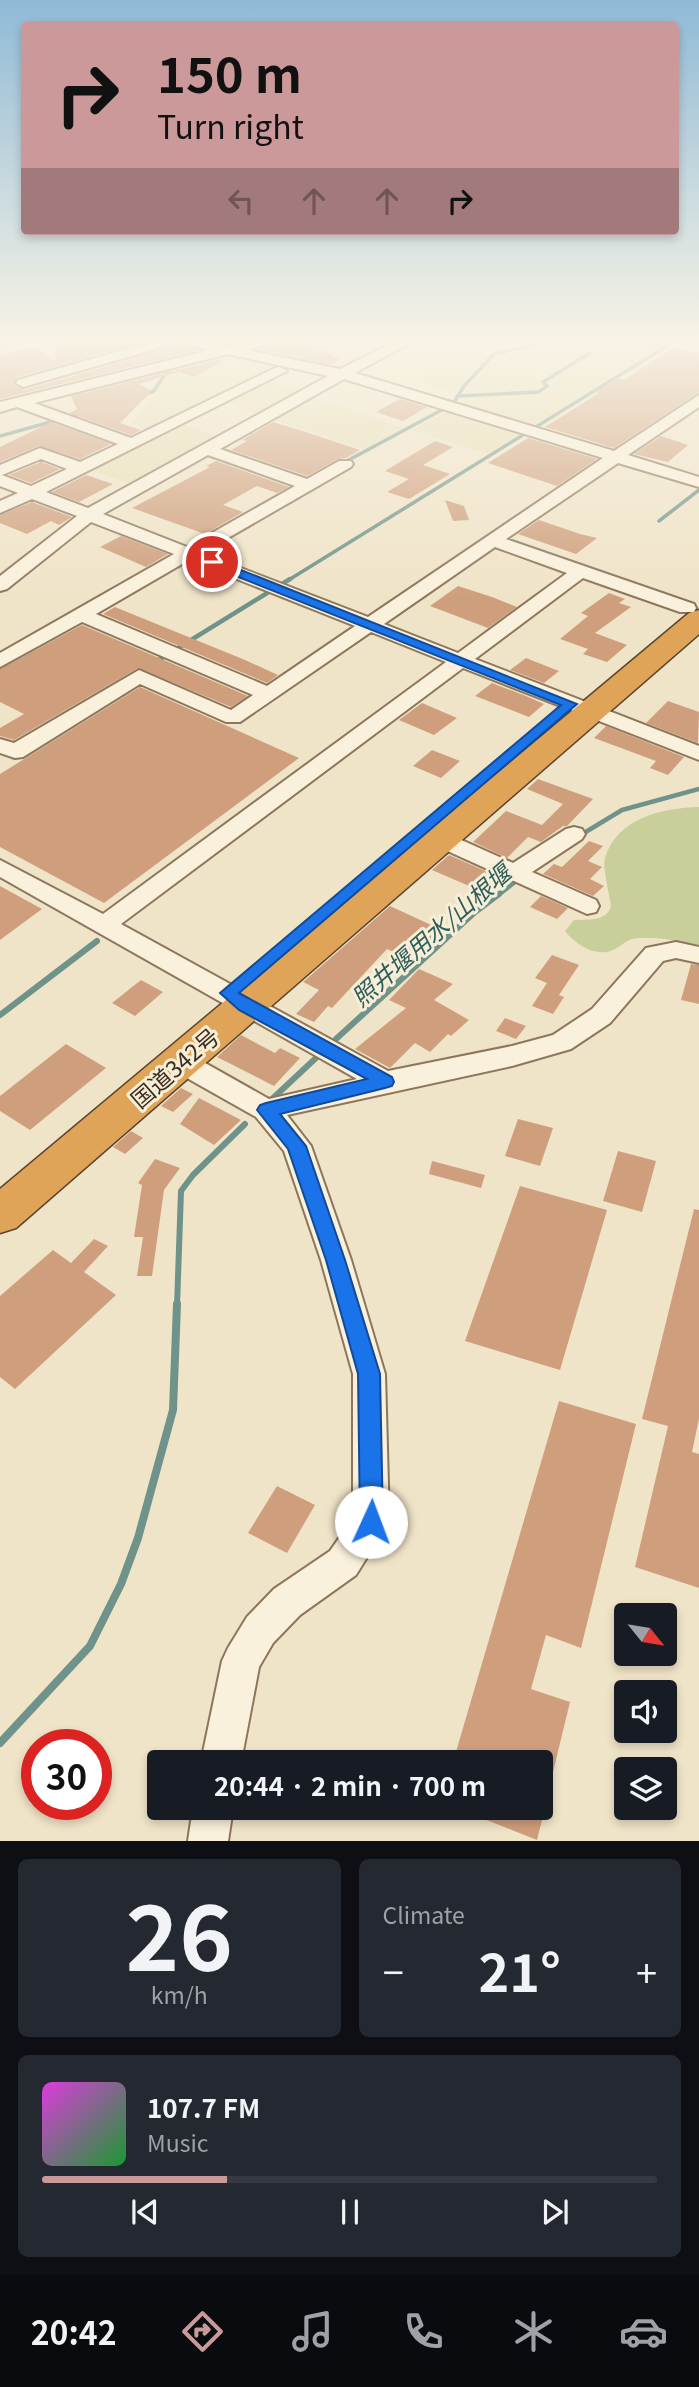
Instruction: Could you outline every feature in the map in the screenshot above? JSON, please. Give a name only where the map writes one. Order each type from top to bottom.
[{"type":"highway","name":"国道342号","points":[[0,1215],[181,1062],[237,999],[695,608]]},
{"type":"highway","name":"国道342号","points":[[0,1183],[440,839],[580,708]]},
{"type":"street","points":[[81,425],[131,443]]},
{"type":"street","points":[[4,503],[169,425]]},
{"type":"street","points":[[0,585],[89,515],[252,425]]},
{"type":"street","points":[[512,425],[699,482]]},
{"type":"street","points":[[0,745],[15,752],[139,676],[233,718],[662,425]]},
{"type":"street","points":[[208,450],[309,485]]},
{"type":"street","points":[[0,471],[40,453],[80,468]]},
{"type":"street","points":[[0,661],[345,464]]},
{"type":"street","points":[[0,480],[699,754]]},
{"type":"street","points":[[494,541],[695,608]]},
{"type":"street","points":[[105,924],[581,571]]},
{"type":"street","points":[[82,615],[270,694]]},
{"type":"street","points":[[514,873],[575,834]]},
{"type":"street","points":[[440,839],[587,906]]},
{"type":"street","points":[[3,871],[105,924],[385,1082]]},
{"type":"street","points":[[266,1110],[512,1056],[562,1042],[601,1016],[655,954],[676,950],[699,955]]},
{"type":"street","points":[[181,1062],[266,1110],[297,1146],[369,1374],[371,1522],[343,1563],[287,1602],[260,1630],[241,1661],[223,1750]]},
{"type":"street","points":[[208,1841],[211,1820]]},
{"type":"shaded area","points":[[136,425],[164,425],[151,431]]},
{"type":"shaded area","points":[[175,425],[184,425],[219,437],[133,485],[88,469]]},
{"type":"shaded area","points":[[289,425],[394,425],[403,428],[364,449]]},
{"type":"shaded area","points":[[421,425],[504,425],[526,431],[488,454],[411,430]]},
{"type":"shaded area","points":[[517,425],[535,425],[529,429]]},
{"type":"green space","points":[[699,807],[699,945],[640,938],[629,940],[613,950],[600,952],[580,945],[569,936],[565,931],[574,920],[600,917],[611,907],[604,862],[611,844],[620,833],[630,825],[656,813]]},
{"type":"building","points":[[45,425],[59,425],[111,444],[80,459],[39,446],[0,462],[0,447]]},
{"type":"building","points":[[103,425],[126,425],[141,430],[131,435]]},
{"type":"building","points":[[268,425],[283,425],[360,450],[307,476],[231,450],[247,441],[242,440]]},
{"type":"building","points":[[548,425],[649,425],[614,448],[545,427]]},
{"type":"building","points":[[661,436],[688,445],[668,462],[634,454]]},
{"type":"building","points":[[528,438],[597,459],[557,486],[488,463]]},
{"type":"building","points":[[435,441],[453,447],[423,465],[450,474],[409,499],[387,492],[409,479],[385,471]]},
{"type":"building","points":[[216,461],[289,487],[277,493],[257,486],[223,505],[243,512],[205,534],[132,508],[210,467],[206,466]]},
{"type":"building","points":[[41,462],[60,469],[31,483],[9,475]]},
{"type":"building","points":[[86,475],[113,484],[79,502],[52,492]]},
{"type":"building","points":[[445,500],[464,506],[469,520],[453,521]]},
{"type":"building","points":[[32,502],[72,517],[59,525],[51,521],[27,534],[0,523],[0,515]]},
{"type":"building","points":[[539,520],[597,538],[576,554],[518,534]]},
{"type":"building","points":[[121,536],[168,554],[146,567],[100,547]]},
{"type":"building","points":[[458,586],[517,607],[488,628],[430,606]]},
{"type":"building","points":[[609,593],[625,599],[619,603],[631,607],[595,633],[627,645],[607,662],[583,654],[588,649],[560,639],[588,616],[581,613]]},
{"type":"building","points":[[115,607],[278,675],[267,683],[103,614]]},
{"type":"building","points":[[82,625],[248,696],[231,707],[138,668],[14,740],[0,736],[0,728],[24,714],[0,702],[0,669]]},
{"type":"building","points":[[526,658],[559,671],[544,683],[510,670]]},
{"type":"building","points":[[492,683],[544,704],[529,717],[475,696]]},
{"type":"building","points":[[140,687],[299,758],[104,903],[0,847],[0,774]]},
{"type":"building","points":[[668,701],[699,712],[698,743],[646,723]]},
{"type":"building","points":[[422,703],[457,718],[434,735],[399,720]]},
{"type":"building","points":[[606,726],[684,757],[668,775],[650,768],[656,761],[594,738]]},
{"type":"building","points":[[432,750],[460,761],[441,778],[413,766]]},
{"type":"building","points":[[538,779],[593,799],[567,826],[541,842],[528,837],[507,858],[473,842],[506,811],[542,825],[563,804],[527,789]]},
{"type":"building","points":[[589,841],[603,846],[588,861],[602,867],[590,879],[604,886],[593,896],[543,874],[554,864],[562,867]]},
{"type":"building","points":[[449,855],[499,877],[483,892],[432,870]]},
{"type":"building","points":[[0,886],[42,909],[0,940]]},
{"type":"building","points":[[541,896],[568,908],[557,919],[530,907]]},
{"type":"building","points":[[390,906],[442,930],[411,960],[387,949],[332,1008],[328,1006],[314,1022],[296,1014],[319,990],[303,982]]},
{"type":"building","points":[[552,955],[579,965],[559,995],[564,997],[553,1014],[532,1006],[547,983],[535,978]]},
{"type":"building","points":[[691,964],[699,965],[699,1004],[681,1000]]},
{"type":"building","points":[[419,969],[453,984],[434,1000],[469,1020],[451,1036],[448,1034],[430,1052],[415,1043],[390,1068],[355,1049],[406,1008],[389,1000]]},
{"type":"building","points":[[141,980],[163,992],[135,1016],[112,1003]]},
{"type":"building","points":[[505,1018],[526,1026],[516,1039],[496,1031]]},
{"type":"building","points":[[241,1035],[275,1053],[280,1048],[300,1058],[274,1086],[217,1057]]},
{"type":"building","points":[[66,1044],[106,1068],[30,1130],[0,1111],[0,1096]]},
{"type":"building","points":[[181,1088],[193,1094],[173,1112],[161,1106]]},
{"type":"building","points":[[199,1098],[241,1120],[214,1145],[180,1124]]},
{"type":"building","points":[[518,1119],[553,1128],[540,1166],[505,1156]]},
{"type":"building","points":[[131,1131],[143,1138],[125,1154],[113,1147]]},
{"type":"building","points":[[618,1151],[656,1161],[642,1212],[603,1201]]},
{"type":"building","points":[[155,1159],[180,1168],[164,1190],[152,1276],[137,1276],[143,1237],[134,1237],[142,1185],[138,1183]]},
{"type":"building","points":[[432,1161],[485,1175],[481,1188],[429,1174]]},
{"type":"building","points":[[520,1186],[607,1210],[560,1370],[465,1341]]},
{"type":"building","points":[[694,1209],[699,1210],[699,1419],[692,1452],[699,1454],[699,1588],[635,1567],[668,1426],[642,1419]]},
{"type":"building","points":[[94,1239],[108,1246],[84,1272],[116,1295],[15,1389],[0,1377],[0,1296],[53,1250],[71,1263]]},
{"type":"building","points":[[559,1401],[636,1424],[581,1648],[546,1635],[531,1689],[570,1702],[553,1772],[553,1750],[457,1750]]},
{"type":"building","points":[[277,1486],[315,1505],[287,1553],[248,1533]]},
{"type":"building","points":[[486,1820],[542,1820],[537,1840]]},
{"type":"waterway","points":[[0,436],[40,425]]},
{"type":"waterway","points":[[343,463],[414,425]]},
{"type":"waterway","points":[[287,581],[539,425]]},
{"type":"waterway","points":[[659,521],[699,490]]},
{"type":"waterway","points":[[157,661],[290,579]]},
{"type":"waterway","name":"照井堰用水/山根堰","points":[[579,836],[622,810],[699,789]]},
{"type":"waterway","name":"照井堰用水/山根堰","points":[[497,896],[520,878]]},
{"type":"waterway","name":"照井堰用水/山根堰","points":[[336,1039],[475,912],[499,894]]},
{"type":"waterway","points":[[0,1015],[97,941]]},
{"type":"waterway","name":"照井堰用水/山根堰","points":[[271,1100],[317,1057]]},
{"type":"waterway","name":"照井堰用水/山根堰","points":[[177,1306],[181,1191],[193,1175],[245,1124]]},
{"type":"waterway","name":"照井堰用水/山根堰","points":[[0,1743],[90,1646],[121,1584],[138,1538],[173,1410],[177,1304]]},
{"type":"route","points":[[212,562],[571,704],[228,993],[245,1006],[385,1082],[266,1110],[297,1146],[369,1374],[371,1522]]}]
